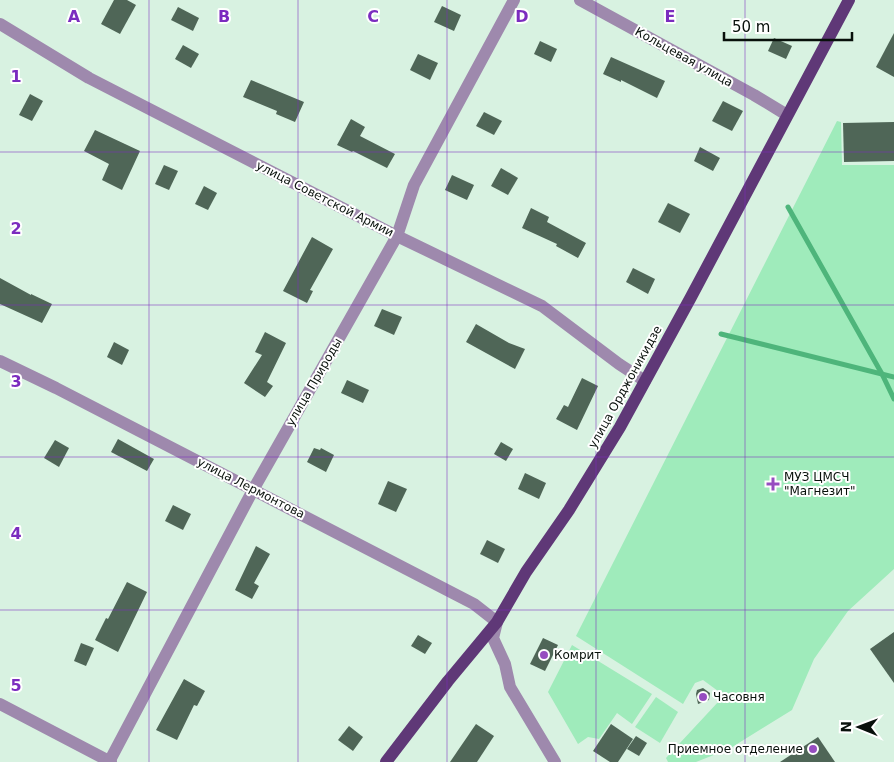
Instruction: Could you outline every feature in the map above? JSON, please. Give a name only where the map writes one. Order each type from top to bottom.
[{"type":"main road","name":"улица Орджоникидзе","points":[[386,762],[448,681],[497,622],[526,572],[597,466],[691,297],[848,0]]},
{"type":"street","name":"улица Природы","points":[[110,762],[253,490],[397,236],[414,185],[514,0]]},
{"type":"street","name":"Кольцевая улица","points":[[580,0],[754,94],[787,115]]},
{"type":"street","name":"улица Советской Армии","points":[[0,24],[89,78],[397,236],[542,306],[619,364],[645,381]]},
{"type":"street","name":"улица Лермонтова","points":[[0,361],[56,388],[474,604],[497,622]]},
{"type":"street","points":[[497,622],[493,638],[505,664],[510,687],[556,762]]},
{"type":"street","points":[[0,704],[110,762]]},
{"type":"green space","name":"МУЗ ЦМСЧ \"Магнезит\"","points":[[837,121],[841,122],[842,165],[894,165],[894,569],[848,611],[814,659],[792,710],[729,749],[696,762],[668,762],[666,758],[719,701],[718,691],[703,680],[695,683],[683,704],[576,636]]},
{"type":"green space","points":[[572,645],[652,694],[632,724],[617,713],[599,739],[588,737],[578,744],[548,692]]},
{"type":"green space","points":[[656,697],[678,712],[660,743],[635,727]]},
{"type":"building","points":[[114,0],[127,0],[136,5],[120,34],[101,24]]},
{"type":"building","points":[[442,6],[461,15],[454,31],[434,22]]},
{"type":"building","points":[[178,7],[199,18],[193,31],[171,20]]},
{"type":"building","points":[[894,33],[894,77],[876,67]]},
{"type":"building","points":[[774,38],[792,46],[786,59],[768,51]]},
{"type":"building","points":[[540,41],[557,49],[551,62],[534,54]]},
{"type":"building","points":[[183,45],[199,54],[191,68],[175,59]]},
{"type":"building","points":[[418,54],[438,63],[430,80],[410,70]]},
{"type":"building","points":[[611,57],[665,81],[657,98],[621,80],[621,82],[603,74]]},
{"type":"building","points":[[251,80],[304,102],[295,122],[276,114],[277,111],[243,97]]},
{"type":"building","points":[[30,94],[43,101],[32,121],[19,115]]},
{"type":"building","points":[[723,101],[743,111],[732,131],[712,121]]},
{"type":"building","points":[[484,112],[502,121],[494,135],[476,126]]},
{"type":"building","points":[[351,119],[365,127],[360,136],[395,154],[387,168],[337,145]]},
{"type":"building","points":[[894,122],[894,161],[844,162],[843,123]]},
{"type":"building","points":[[95,130],[140,151],[122,190],[102,180],[109,164],[84,151]]},
{"type":"building","points":[[700,147],[720,158],[713,171],[694,161]]},
{"type":"building","points":[[164,165],[178,171],[169,190],[155,184]]},
{"type":"building","points":[[501,168],[518,178],[508,195],[491,186]]},
{"type":"building","points":[[452,175],[474,185],[467,200],[445,190]]},
{"type":"building","points":[[204,186],[217,193],[208,210],[195,204]]},
{"type":"building","points":[[668,203],[690,214],[680,233],[658,222]]},
{"type":"building","points":[[531,208],[549,217],[547,222],[586,243],[578,258],[556,246],[557,244],[522,228]]},
{"type":"building","points":[[312,237],[333,249],[310,290],[313,291],[307,303],[283,291]]},
{"type":"building","points":[[633,268],[655,279],[648,294],[626,282]]},
{"type":"building","points":[[0,278],[52,304],[42,323],[0,304]]},
{"type":"building","points":[[382,309],[402,317],[394,335],[374,326]]},
{"type":"building","points":[[476,324],[509,343],[525,349],[515,369],[466,342]]},
{"type":"building","points":[[265,332],[286,343],[267,382],[273,386],[265,397],[244,383],[262,355],[255,352]]},
{"type":"building","points":[[114,342],[129,350],[122,365],[107,357]]},
{"type":"building","points":[[582,378],[598,386],[577,430],[556,419],[564,405],[568,407]]},
{"type":"building","points":[[347,380],[369,390],[363,403],[341,393]]},
{"type":"building","points":[[118,439],[154,459],[147,471],[111,452]]},
{"type":"building","points":[[55,440],[69,448],[59,467],[44,458]]},
{"type":"building","points":[[501,442],[513,449],[506,461],[494,454]]},
{"type":"building","points":[[314,448],[320,450],[321,448],[334,455],[326,472],[307,462]]},
{"type":"building","points":[[525,473],[546,483],[539,499],[518,489]]},
{"type":"building","points":[[388,481],[407,489],[396,512],[378,504]]},
{"type":"building","points":[[173,505],[191,514],[183,530],[165,521]]},
{"type":"building","points":[[487,540],[505,549],[498,563],[480,554]]},
{"type":"building","points":[[256,546],[270,554],[254,583],[259,586],[252,599],[235,590]]},
{"type":"building","points":[[127,582],[147,592],[118,652],[95,640]]},
{"type":"building","points":[[894,632],[894,683],[870,649]]},
{"type":"building","points":[[418,635],[432,643],[425,654],[411,646]]},
{"type":"building","name":"Комрит","points":[[543,638],[558,645],[545,671],[530,664]]},
{"type":"building","points":[[81,643],[94,648],[86,666],[74,661]]},
{"type":"building","points":[[184,679],[205,691],[197,706],[194,705],[177,740],[156,730]]},
{"type":"building","name":"Часовня","points":[[703,688],[710,693],[709,700],[698,704],[697,690]]},
{"type":"building","points":[[476,724],[494,736],[477,762],[450,762]]},
{"type":"building","points":[[611,724],[633,739],[618,762],[610,762],[593,751]]},
{"type":"building","points":[[349,726],[363,737],[353,751],[338,740]]},
{"type":"building","points":[[636,736],[647,743],[639,756],[627,749]]},
{"type":"building","name":"Приемное отделение","points":[[818,737],[835,762],[780,762]]},
{"type":"waterway","points":[[788,207],[882,374],[894,399]]},
{"type":"waterway","points":[[721,334],[894,377]]},
{"type":"place","name":"МУЗ ЦМСЧ \"Магнезит\"","points":[[773,484]]},
{"type":"place","name":"Комрит","points":[[544,655]]},
{"type":"place","name":"Часовня","points":[[703,697]]},
{"type":"place","name":"Приемное отделение","points":[[813,749]]}]
